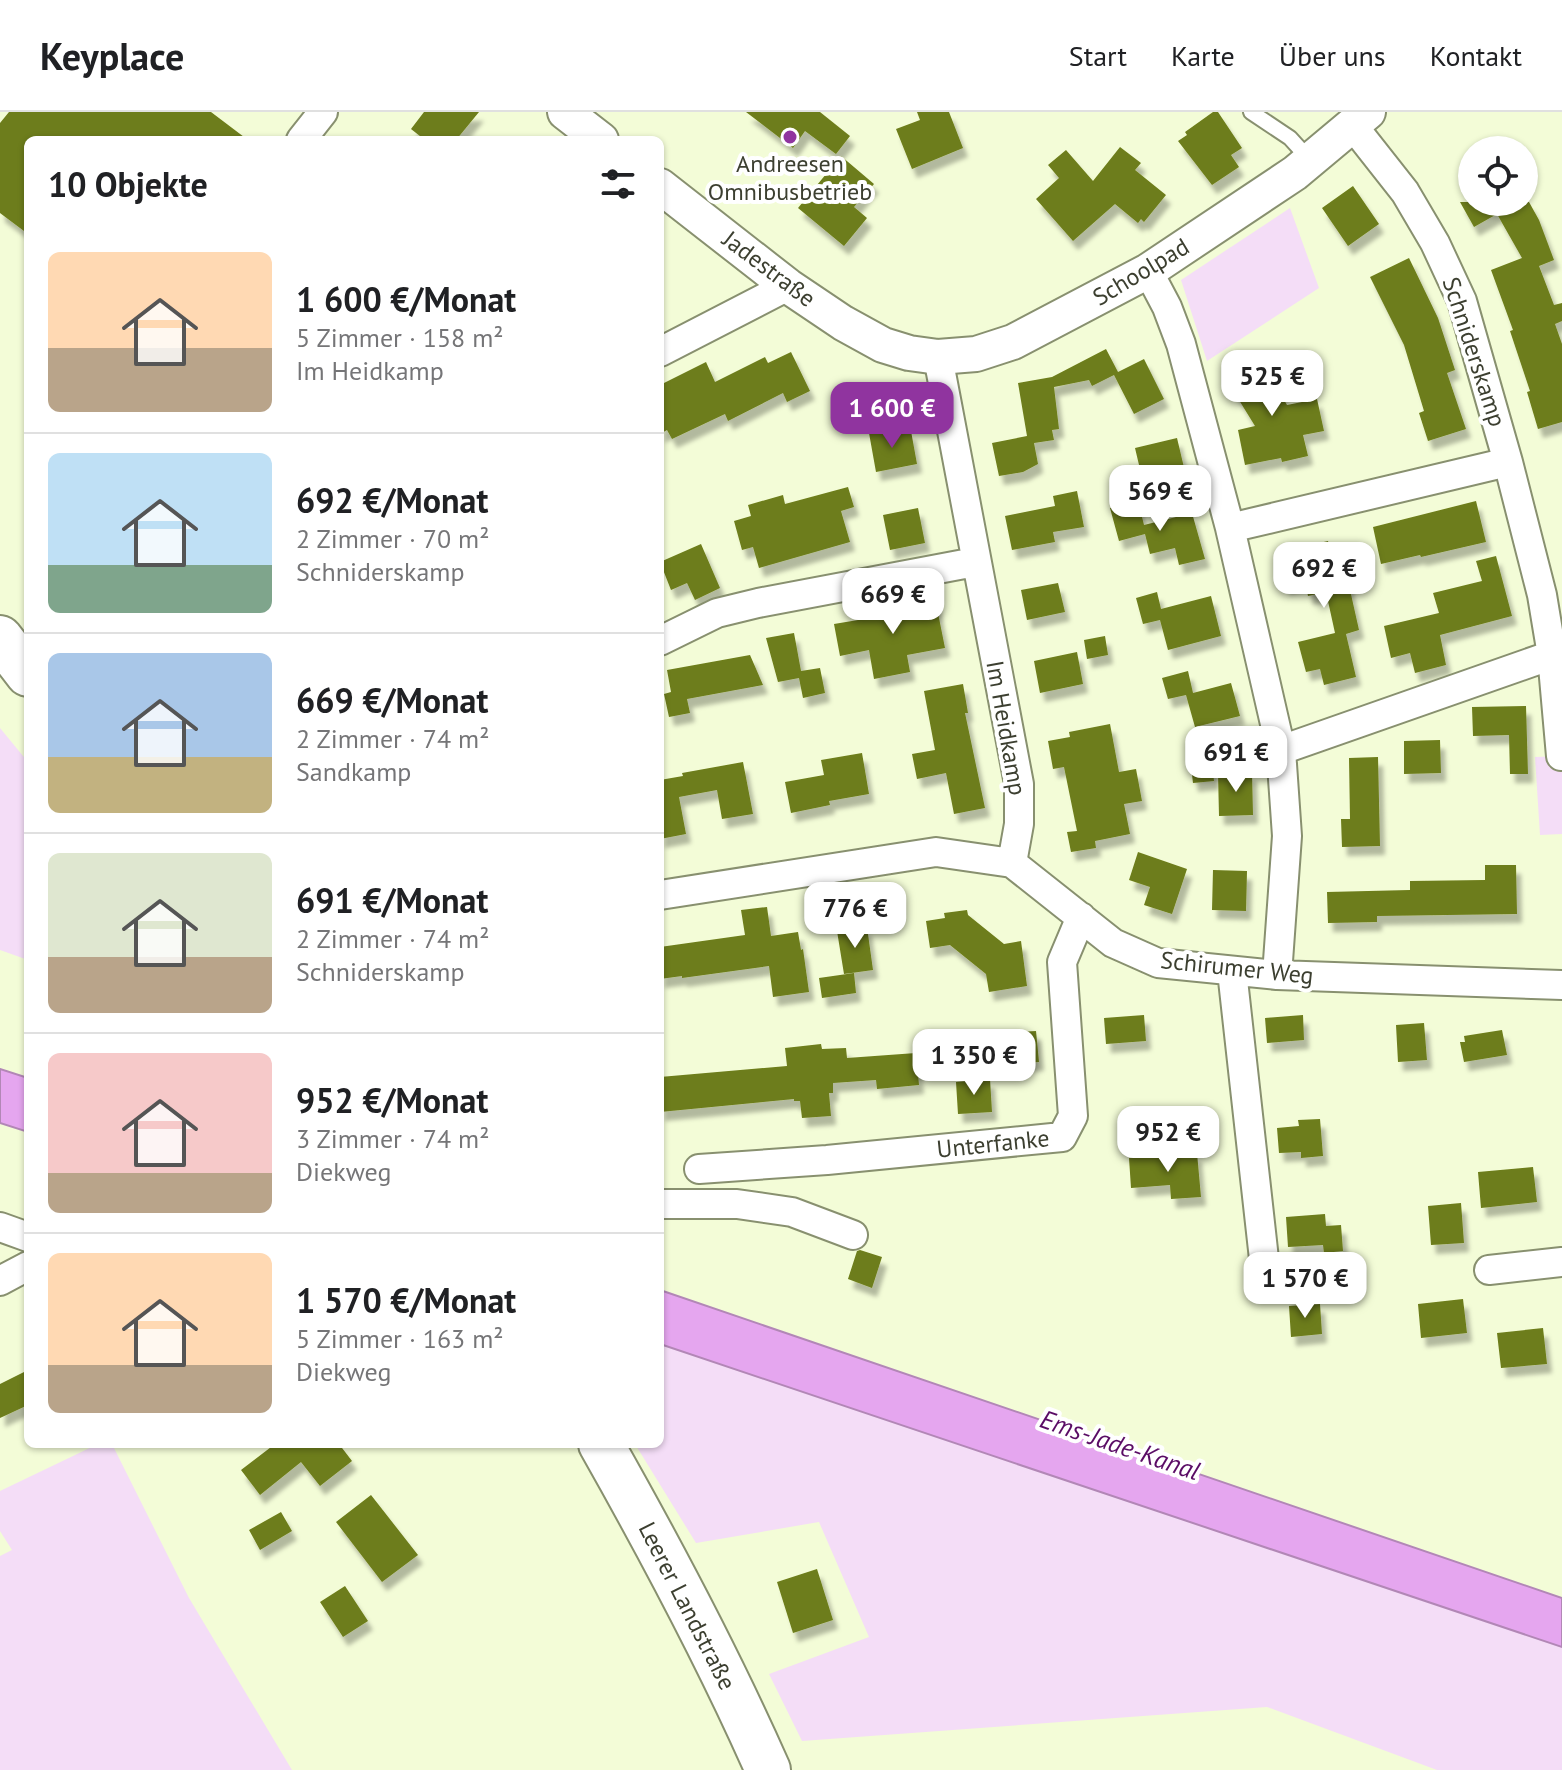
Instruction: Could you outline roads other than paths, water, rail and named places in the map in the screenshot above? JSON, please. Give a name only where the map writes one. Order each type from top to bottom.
[{"type":"main road","points":[[0,638],[24,669]]},
{"type":"main road","name":"Leerer Landstraße","points":[[603,1448],[768,1770]]},
{"type":"street","points":[[304,136],[323,112]]},
{"type":"street","points":[[565,112],[596,136]]},
{"type":"street","name":"Schoolpad","points":[[883,345],[938,357],[976,354],[1013,342],[1148,271],[1311,161],[1360,119]]},
{"type":"street","name":"Schniderskamp","points":[[1360,119],[1435,243],[1462,301],[1542,595],[1552,655],[1561,756]]},
{"type":"street","name":"Jadestraße","points":[[664,189],[788,286],[843,323],[883,345]]},
{"type":"street","points":[[1148,271],[1167,307],[1181,344],[1230,528],[1281,750],[1287,836],[1277,975]]},
{"type":"street","points":[[664,350],[788,286]]},
{"type":"street","name":"Im Heidkamp","points":[[938,357],[1019,784],[1019,824],[1012,863]]},
{"type":"street","points":[[1230,528],[1508,462]]},
{"type":"street","points":[[664,639],[717,613],[975,562]]},
{"type":"street","points":[[1281,750],[1552,655]]},
{"type":"street","name":"Schirumer Weg","points":[[664,894],[936,852],[1012,863],[1113,943],[1158,963],[1277,975],[1562,985]]},
{"type":"street","name":"Unterfanke","points":[[699,1169],[1062,1137],[1073,1116],[1062,962],[1081,917]]},
{"type":"street","points":[[1232,971],[1266,1277]]},
{"type":"street","points":[[664,1204],[737,1204],[792,1212],[853,1235]]},
{"type":"street","points":[[0,1227],[24,1236]]},
{"type":"street","points":[[1489,1270],[1562,1262]]},
{"type":"street","points":[[0,1281],[24,1268]]},
{"type":"lane","points":[[1251,112],[1290,138],[1311,161]]},
{"type":"place","name":"Andreesen Omnibusbetrieb","points":[[790,137]]},
{"type":"water label","name":"Ems-Jade-Kanal","points":[[1120,1445]]}]
